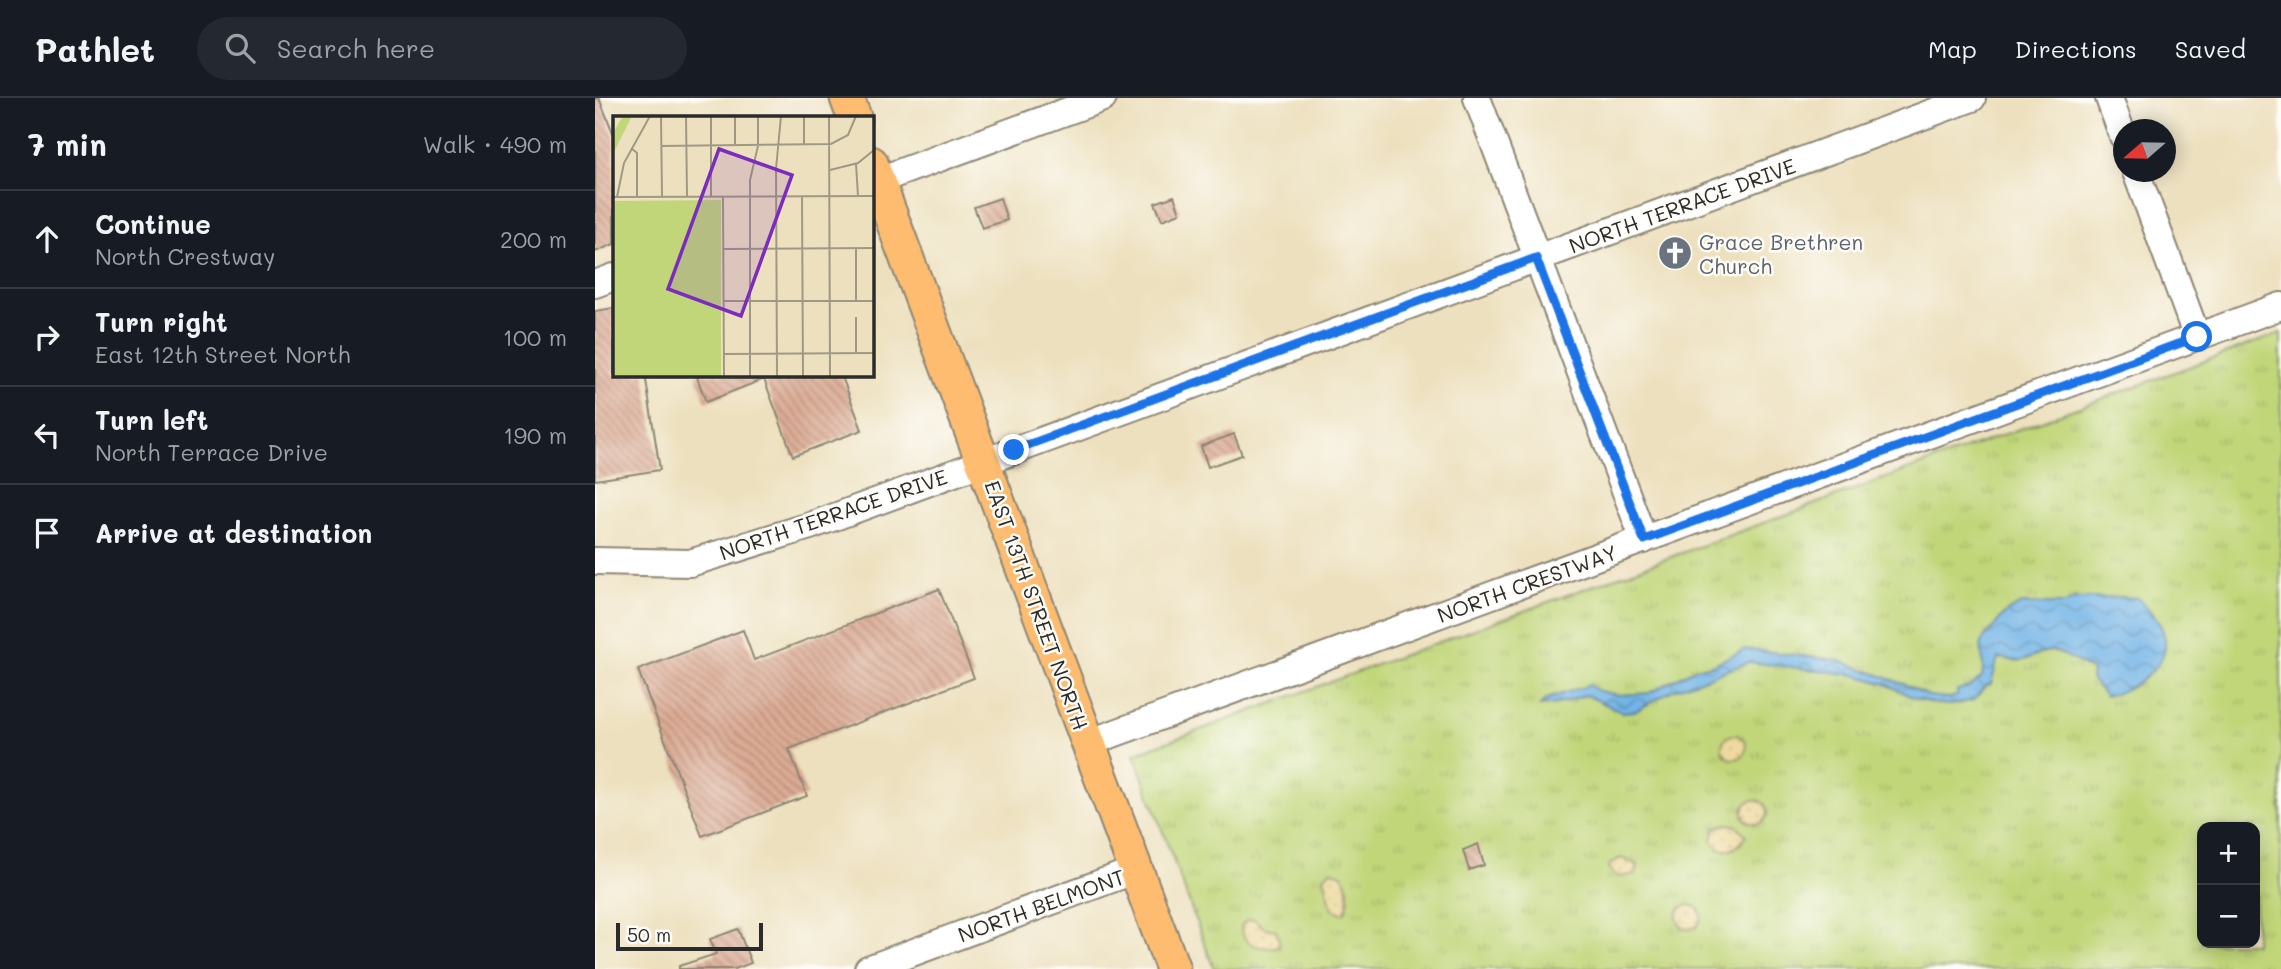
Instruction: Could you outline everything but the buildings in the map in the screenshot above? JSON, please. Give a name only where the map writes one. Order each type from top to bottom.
[{"type":"main road","points":[[847,98],[855,116]]},
{"type":"main road","name":"EAST 13TH STREET NORTH","points":[[874,175],[1173,969]]},
{"type":"street","points":[[874,175],[1103,98]]},
{"type":"street","points":[[1477,98],[1644,540]]},
{"type":"street","name":"NORTH TERRACE DRIVE","points":[[595,561],[690,563],[810,526],[1972,98]]},
{"type":"street","points":[[2109,98],[2117,119]]},
{"type":"street","points":[[2140,182],[2197,337]]},
{"type":"street","points":[[595,284],[613,277]]},
{"type":"street","name":"NORTH CRESTWAY","points":[[1088,743],[2281,306]]},
{"type":"street","name":"NORTH BELMONT","points":[[868,969],[1136,870]]},
{"type":"green space","points":[[2281,333],[2281,969],[1214,969],[1134,754]]},
{"type":"sand","points":[[1734,735],[1743,738],[1746,747],[1743,756],[1734,759],[1725,756],[1722,747],[1725,738]]},
{"type":"sand","points":[[1755,800],[1764,803],[1767,812],[1764,821],[1755,824],[1746,821],[1743,812],[1746,803]]},
{"type":"sand","points":[[1727,824],[1737,826],[1746,835],[1735,848],[1719,849],[1712,840],[1715,828]]},
{"type":"sand","points":[[1621,858],[1638,865],[1636,874],[1621,877],[1613,874],[1609,867],[1611,863]]},
{"type":"sand","points":[[1330,870],[1342,874],[1348,888],[1348,902],[1345,912],[1342,913],[1332,909],[1324,877]]},
{"type":"sand","points":[[1689,905],[1698,908],[1701,917],[1698,926],[1689,929],[1680,926],[1677,917],[1680,908]]},
{"type":"sand","points":[[1254,919],[1264,928],[1276,930],[1279,946],[1260,947],[1245,939],[1241,926],[1247,920]]},
{"type":"water","points":[[2138,598],[2155,617],[2164,634],[2164,650],[2154,669],[2145,677],[2125,690],[2105,696],[2091,679],[2092,671],[2052,651],[2020,661],[1998,658],[1991,684],[1985,686],[1974,700],[1952,705],[1916,699],[1886,684],[1855,675],[1749,662],[1673,690],[1636,711],[1622,712],[1586,695],[1558,704],[1540,706],[1546,699],[1589,685],[1599,691],[1618,695],[1649,693],[1694,669],[1714,664],[1745,649],[1838,660],[1929,696],[1949,698],[1957,696],[1957,690],[1969,687],[1982,677],[1981,642],[2005,613],[2021,604],[2065,604],[2074,599]]},
{"type":"place","name":"Grace Brethren Church","points":[[1675,253]]},
{"type":"route","points":[[1014,450],[1536,258],[1644,540],[2197,337]]}]
